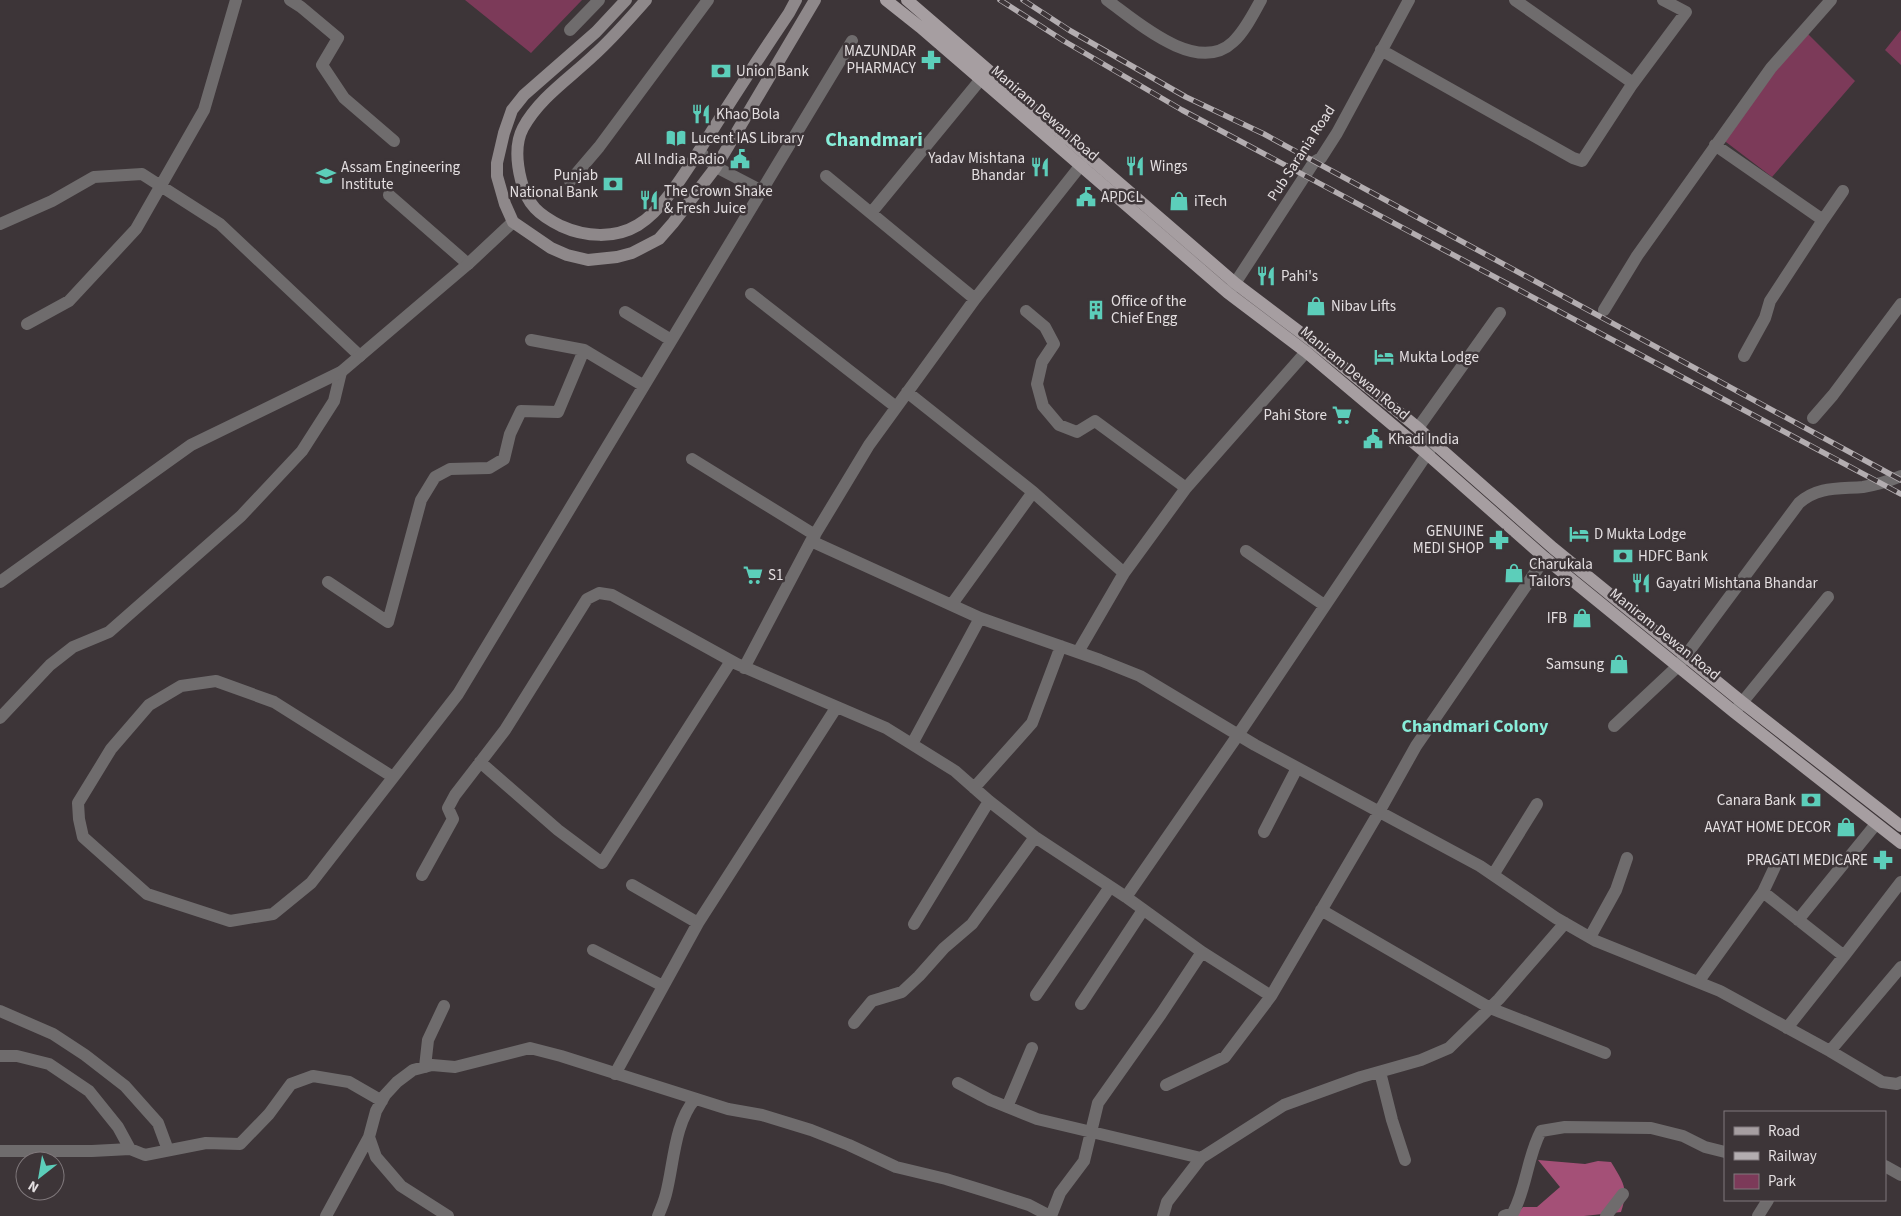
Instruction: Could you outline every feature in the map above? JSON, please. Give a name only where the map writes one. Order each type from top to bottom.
[{"type":"main road","points":[[626,0],[596,32],[524,95],[512,110],[497,163],[498,176],[505,204],[513,222],[551,248],[567,255],[588,260],[632,254],[659,239],[673,224],[716,167],[815,0]]},
{"type":"main road","points":[[646,0],[595,55],[553,91],[522,129],[518,146],[518,168],[528,202],[553,222],[571,230],[604,235],[623,232],[638,225],[652,215],[699,151],[796,0]]},
{"type":"main road","name":"Maniram Dewan Road","points":[[886,0],[1081,166],[1232,288],[1313,342],[1418,428],[1430,449],[1545,558],[1682,661]]},
{"type":"main road","name":"Maniram Dewan Road","points":[[906,0],[1306,352],[1553,548],[1682,661],[1901,843]]},
{"type":"main road","name":"Maniram Dewan Road","points":[[1738,707],[1899,820]]},
{"type":"street","points":[[27,324],[69,301],[136,230],[204,110],[236,0]]},
{"type":"street","points":[[290,0],[338,38],[322,66],[344,98],[394,141]]},
{"type":"street","points":[[570,30],[599,0]]},
{"type":"street","points":[[570,181],[599,147],[708,0]]},
{"type":"street","points":[[1107,0],[1166,41],[1182,49],[1208,53],[1222,50],[1233,42],[1261,0]]},
{"type":"street","name":"Pub Sarania Road","points":[[1232,288],[1314,162],[1321,158],[1337,133],[1380,50],[1409,0]]},
{"type":"street","points":[[1515,0],[1633,83]]},
{"type":"street","points":[[1380,50],[1510,124],[1582,161],[1633,83],[1686,12],[1663,0]]},
{"type":"street","points":[[1604,310],[1637,256],[1771,68],[1831,0]]},
{"type":"street","points":[[393,777],[274,702],[216,681],[181,686],[149,706],[111,750],[78,803],[79,819],[83,837],[147,894],[230,921],[273,914],[311,883],[458,694],[852,41]]},
{"type":"street","points":[[871,213],[981,79]]},
{"type":"street","points":[[1715,145],[1823,220]]},
{"type":"street","points":[[699,151],[716,167],[762,191]]},
{"type":"street","points":[[744,668],[813,538],[869,445],[975,299],[1081,166]]},
{"type":"street","points":[[0,224],[52,201],[94,178],[142,174],[220,224],[360,356]]},
{"type":"street","points":[[826,176],[975,299]]},
{"type":"street","points":[[1744,356],[1765,318],[1770,301],[1844,191]]},
{"type":"street","points":[[389,195],[468,264]]},
{"type":"street","points":[[0,582],[191,445],[341,372],[468,264],[513,222]]},
{"type":"street","points":[[751,294],[896,407]]},
{"type":"street","points":[[1026,311],[1045,327],[1054,344],[1042,362],[1037,384],[1043,406],[1058,425],[1077,432],[1095,421],[1186,488]]},
{"type":"street","points":[[625,312],[671,340]]},
{"type":"street","points":[[1813,418],[1833,396],[1899,312]]},
{"type":"street","points":[[1418,428],[1500,313]]},
{"type":"street","points":[[531,340],[584,350],[644,386]]},
{"type":"street","points":[[328,582],[388,622],[421,500],[435,477],[450,469],[488,468],[504,459],[510,434],[520,411],[558,412],[584,350]]},
{"type":"street","points":[[1078,652],[1124,573],[1186,488],[1306,352]]},
{"type":"street","points":[[0,718],[50,665],[73,647],[109,632],[241,516],[302,451],[334,400],[341,372]]},
{"type":"street","points":[[907,392],[1032,492],[1124,573]]},
{"type":"street","points":[[1126,897],[1238,735],[1430,449]]},
{"type":"street","points":[[692,459],[813,538],[980,618],[1140,676],[1238,735],[1492,875],[1590,938],[1720,991],[1830,1051],[1882,1082],[1897,1084],[1901,1082]]},
{"type":"street","points":[[1614,726],[1682,661],[1799,503],[1807,496],[1824,489],[1864,486],[1901,476]]},
{"type":"street","points":[[952,604],[1032,492]]},
{"type":"street","points":[[1246,551],[1324,605]]},
{"type":"street","points":[[1166,1085],[1226,1057],[1271,996],[1416,746],[1545,558]]},
{"type":"street","points":[[422,875],[452,819],[448,808],[451,801],[505,730],[587,599],[599,593],[612,595],[744,668],[886,728],[955,771],[989,801],[1035,837],[1126,897],[1202,952],[1271,996]]},
{"type":"street","points":[[1738,707],[1828,597]]},
{"type":"street","points":[[912,744],[980,618]]},
{"type":"street","points":[[974,788],[1032,723],[1061,646]]},
{"type":"street","points":[[480,762],[558,830],[602,863],[730,661]]},
{"type":"street","points":[[615,1074],[698,923],[836,708]]},
{"type":"street","points":[[1264,832],[1297,768]]},
{"type":"street","points":[[914,924],[989,801]]},
{"type":"street","points":[[1492,875],[1537,804]]},
{"type":"street","points":[[1798,920],[1876,824]]},
{"type":"street","points":[[854,1023],[872,1002],[902,992],[944,948],[972,924],[1035,837]]},
{"type":"street","points":[[1590,938],[1616,890],[1627,858]]},
{"type":"street","points":[[1698,982],[1762,892],[1779,858]]},
{"type":"street","points":[[1787,1028],[1901,882]]},
{"type":"street","points":[[632,885],[698,923]]},
{"type":"street","points":[[1036,995],[1110,887]]},
{"type":"street","points":[[1762,892],[1844,956]]},
{"type":"street","points":[[1081,1004],[1143,910]]},
{"type":"street","points":[[1321,910],[1490,1008],[1605,1053]]},
{"type":"street","points":[[1163,1216],[1167,1202],[1201,1158],[1284,1105],[1421,1060],[1449,1048],[1490,1008],[1565,923]]},
{"type":"street","points":[[593,950],[663,986]]},
{"type":"street","points":[[1046,1215],[1084,1161],[1098,1103],[1202,952]]},
{"type":"street","points":[[1830,1051],[1901,967]]},
{"type":"street","points":[[425,1067],[428,1040],[444,1006]]},
{"type":"street","points":[[0,1011],[53,1034],[85,1055],[125,1086],[158,1123],[168,1150]]},
{"type":"street","points":[[326,1216],[369,1137],[376,1111],[382,1100],[397,1082],[413,1070],[432,1065],[455,1067],[530,1048],[728,1109],[762,1115],[811,1130],[849,1144],[896,1167],[962,1184],[1029,1205],[1046,1215]]},
{"type":"street","points":[[1007,1107],[1032,1048]]},
{"type":"street","points":[[0,1056],[16,1056],[49,1064],[88,1091],[118,1127],[130,1149]]},
{"type":"street","points":[[1380,1072],[1392,1120],[1405,1160]]},
{"type":"street","points":[[0,1151],[130,1149],[145,1155],[206,1142],[240,1144],[268,1114],[291,1084],[313,1076],[349,1082],[382,1100]]},
{"type":"street","points":[[958,1083],[990,1100],[1037,1119],[1201,1158]]},
{"type":"street","points":[[658,1216],[666,1195],[679,1132],[688,1107],[695,1099]]},
{"type":"street","points":[[1504,1216],[1513,1213],[1519,1201],[1528,1164],[1541,1131],[1565,1126],[1651,1128],[1683,1136],[1705,1147],[1724,1152]]},
{"type":"street","points":[[369,1137],[376,1157],[402,1186],[448,1216]]},
{"type":"street","points":[[1886,1167],[1901,1175]]},
{"type":"street","points":[[1606,1216],[1623,1194]]},
{"type":"street","points":[[1758,1216],[1767,1201]]},
{"type":"street","points":[[1028,1216],[1046,1215]]},
{"type":"green space","points":[[465,0],[582,0],[531,53]]},
{"type":"green space","points":[[1901,30],[1901,65],[1885,50]]},
{"type":"green space","points":[[1806,32],[1855,81],[1772,177],[1722,139]]},
{"type":"shaded area","points":[[1538,1160],[1585,1164],[1598,1161],[1611,1162],[1619,1175],[1625,1191],[1621,1212],[1584,1216],[1515,1216],[1523,1207],[1537,1207],[1560,1187]]},
{"type":"railway","points":[[1000,0],[1064,41],[1182,110],[1901,494]]},
{"type":"railway","points":[[1023,0],[1069,30],[1186,97],[1264,134],[1901,480]]},
{"type":"place","name":"MAZUNDAR PHARMACY","points":[[931,60]]},
{"type":"place","name":"Union Bank","points":[[721,71]]},
{"type":"place","name":"Khao Bola","points":[[701,114]]},
{"type":"place","name":"Lucent IAS Library","points":[[676,138]]},
{"type":"place","name":"All India Radio","points":[[740,159]]},
{"type":"place","name":"Wings","points":[[1135,166]]},
{"type":"place","name":"Yadav Mishtana Bhandar","points":[[1040,167]]},
{"type":"place","name":"Assam Engineering Institute","points":[[326,176]]},
{"type":"place","name":"Punjab National Bank","points":[[613,184]]},
{"type":"place","name":"APDCL","points":[[1086,197]]},
{"type":"place","name":"The Crown Shake & Fresh Juice","points":[[649,200]]},
{"type":"place","name":"iTech","points":[[1179,201]]},
{"type":"place","name":"Pahi's","points":[[1266,276]]},
{"type":"place","name":"Nibav Lifts","points":[[1316,306]]},
{"type":"place","name":"Office of the Chief Engg","points":[[1096,310]]},
{"type":"place","name":"Mukta Lodge","points":[[1384,357]]},
{"type":"place","name":"Pahi Store","points":[[1342,415]]},
{"type":"place","name":"Khadi India","points":[[1373,439]]},
{"type":"place","name":"D Mukta Lodge","points":[[1579,534]]},
{"type":"place","name":"GENUINE MEDI SHOP","points":[[1499,540]]},
{"type":"place","name":"HDFC Bank","points":[[1623,556]]},
{"type":"place","name":"Charukala Tailors","points":[[1514,573]]},
{"type":"place","name":"S1","points":[[753,575]]},
{"type":"place","name":"Gayatri Mishtana Bhandar","points":[[1641,583]]},
{"type":"place","name":"IFB","points":[[1582,618]]},
{"type":"place","name":"Samsung","points":[[1619,664]]},
{"type":"place","name":"Canara Bank","points":[[1811,800]]},
{"type":"place","name":"AAYAT HOME DECOR","points":[[1846,827]]},
{"type":"place","name":"PRAGATI MEDICARE","points":[[1883,860]]},
{"type":"district","name":"Chandmari","points":[[874,139]]},
{"type":"district","name":"Chandmari Colony","points":[[1475,726]]}]
